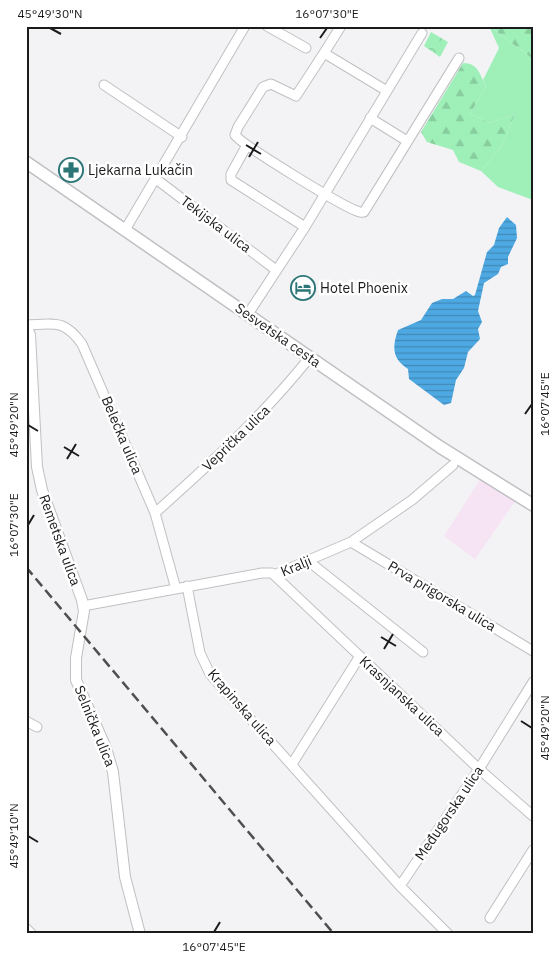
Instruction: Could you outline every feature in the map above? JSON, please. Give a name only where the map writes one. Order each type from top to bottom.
[{"type":"main road","name":"Sesvetska cesta","points":[[26,162],[440,447],[533,505]]},
{"type":"street","points":[[125,230],[182,137],[245,26]]},
{"type":"street","points":[[267,26],[306,48]]},
{"type":"street","points":[[341,26],[296,96],[271,84],[263,87],[235,132],[238,139],[247,145],[356,211],[364,212],[459,58]]},
{"type":"street","points":[[248,314],[305,227],[422,33]]},
{"type":"street","points":[[324,53],[386,91]]},
{"type":"street","points":[[104,85],[182,137]]},
{"type":"street","points":[[370,118],[407,141]]},
{"type":"street","points":[[247,145],[231,174],[231,180],[305,227]]},
{"type":"street","name":"Tekijska ulica","points":[[156,179],[276,270]]},
{"type":"street","name":"Belečka ulica","points":[[26,325],[60,324],[67,326],[82,344],[155,512],[176,589]]},
{"type":"street","name":"Remetska ulica","points":[[26,325],[30,335],[34,442],[40,483],[83,606]]},
{"type":"street","name":"Veprička ulica","points":[[155,512],[222,453],[272,404],[310,357]]},
{"type":"street","name":"Kralji","points":[[83,606],[262,573],[274,575],[350,542],[412,500],[453,464]]},
{"type":"street","name":"Prva prigorska ulica","points":[[350,542],[533,651]]},
{"type":"street","points":[[307,560],[423,652]]},
{"type":"street","name":"Krasnjanska ulica","points":[[274,575],[479,768],[533,816]]},
{"type":"street","name":"Krapinska ulica","points":[[187,586],[204,663],[210,674],[400,886]]},
{"type":"street","name":"Selnička ulica","points":[[83,606],[76,658],[76,680],[106,748],[113,772],[124,867],[140,934]]},
{"type":"street","points":[[292,764],[360,656]]},
{"type":"street","name":"Međugorska ulica","points":[[400,886],[479,768],[533,682]]},
{"type":"street","points":[[26,721],[37,728]]},
{"type":"street","points":[[490,918],[533,850]]},
{"type":"street","points":[[400,886],[448,934]]},
{"type":"street","points":[[26,929],[31,934]]},
{"type":"shaded area","points":[[481,478],[516,500],[475,559],[444,536]]},
{"type":"green space","points":[[489,26],[533,59],[533,200],[498,187],[481,171],[502,146],[515,114],[490,123],[470,114],[486,87],[483,80],[499,48]]},
{"type":"green space","points":[[489,26],[533,26],[533,59]]},
{"type":"green space","points":[[431,32],[448,42],[440,57],[424,46]]},
{"type":"green space","points":[[463,63],[468,63],[475,67],[486,87],[470,114],[490,123],[515,114],[502,146],[481,171],[459,162],[453,150],[427,142],[421,132]]},
{"type":"water","points":[[507,217],[516,225],[517,238],[508,257],[508,264],[501,267],[498,274],[484,283],[478,311],[482,322],[478,329],[480,339],[468,352],[464,368],[456,380],[451,403],[444,405],[409,379],[408,369],[396,357],[394,347],[398,330],[421,320],[432,303],[442,299],[453,299],[466,291],[473,296],[475,295],[487,252],[494,245],[499,228]]},
{"type":"railway","points":[[26,567],[334,934]]},
{"type":"place","name":"Ljekarna Lukačin","points":[[71,170]]},
{"type":"place","name":"Hotel Phoenix","points":[[303,288]]}]
